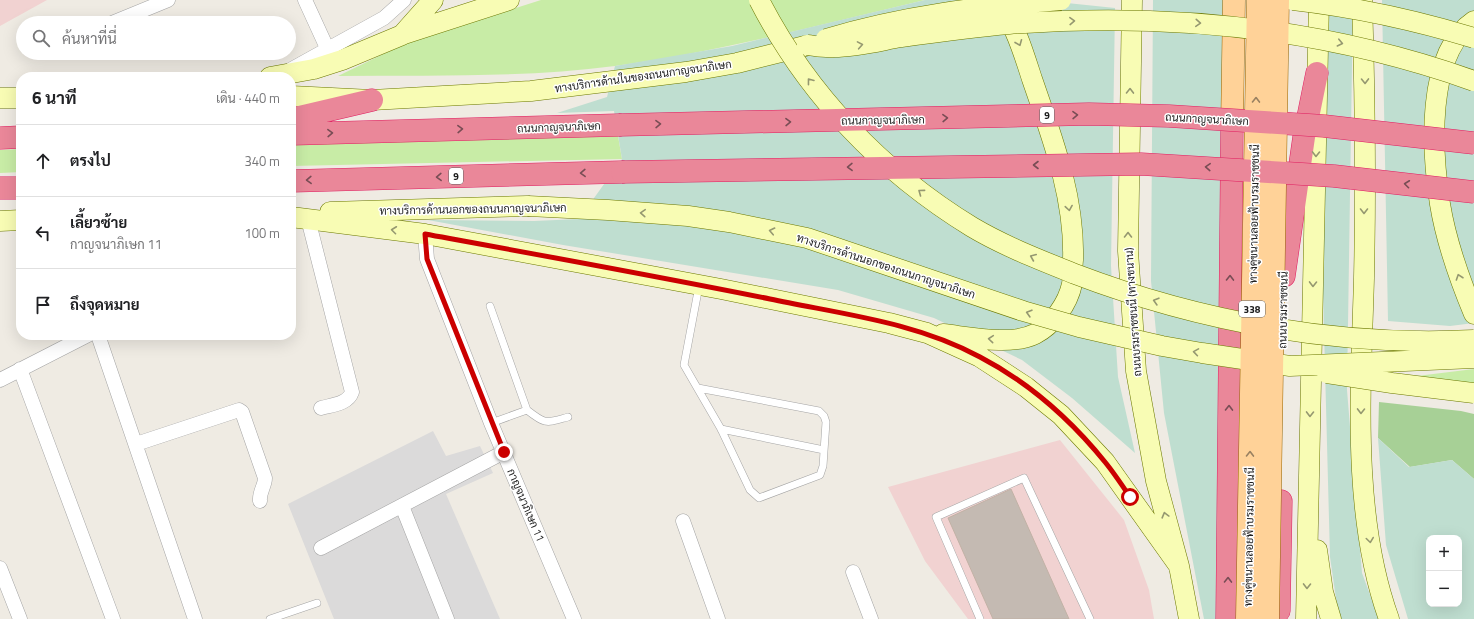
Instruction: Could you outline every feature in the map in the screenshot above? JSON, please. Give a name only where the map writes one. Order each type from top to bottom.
[{"type":"highway","points":[[1284,276],[1304,137],[1318,74]]},
{"type":"highway","points":[[296,118],[372,100]]},
{"type":"highway","name":"ถนนกาญจนาภิเษก","points":[[296,134],[1089,114],[1169,116],[1316,126],[1474,143]]},
{"type":"highway","name":"338","points":[[1227,619],[1232,126]]},
{"type":"highway","name":"ถนนบรมราชชนนี","points":[[1279,619],[1286,130]]},
{"type":"highway","points":[[0,138],[16,137]]},
{"type":"highway","name":"9","points":[[296,181],[622,172],[1141,164],[1334,176],[1474,192]]},
{"type":"highway","points":[[0,188],[16,188]]},
{"type":"main road","points":[[402,35],[433,0]]},
{"type":"main road","points":[[296,72],[314,69],[342,60],[402,35],[509,0]]},
{"type":"main road","points":[[759,0],[773,26],[803,73],[851,130],[916,189],[973,227],[1011,248],[1128,293],[1241,322],[1332,336],[1385,340],[1474,340]]},
{"type":"main road","points":[[927,333],[1007,340],[1023,339],[1036,334],[1049,324],[1064,305],[1072,284],[1073,250],[1071,217],[1066,186],[1052,138],[1016,35],[1004,12],[990,0]]},
{"type":"main road","name":"ทางบริการด้านในของถนนกาญจนาภิเษก","points":[[296,96],[372,100],[531,91],[686,72],[737,63],[807,45],[846,33],[927,16],[1061,0]]},
{"type":"main road","name":"ถนนบรมราชชนนี (ทางขนาน)","points":[[1132,0],[1128,179],[1128,251],[1131,317],[1136,371],[1144,422],[1156,481],[1179,566],[1189,619]]},
{"type":"main road","name":"338","points":[[1232,126],[1234,0]]},
{"type":"main road","name":"ทางคู่ขนานลอยฟ้าบรมราชชนนี","points":[[1247,619],[1258,0]]},
{"type":"main road","name":"ทางคู่ขนานลอยฟ้าบรมราชชนนี","points":[[1268,619],[1278,0]]},
{"type":"main road","name":"ถนนบรมราชชนนี","points":[[1286,130],[1287,0]]},
{"type":"main road","points":[[1293,0],[1388,15],[1474,38]]},
{"type":"main road","points":[[1306,619],[1319,0]]},
{"type":"main road","points":[[1362,0],[1365,96],[1364,267],[1360,437],[1364,493],[1373,563],[1389,619]]},
{"type":"main road","points":[[807,45],[833,47],[855,46],[942,31],[1039,22],[1159,21],[1266,30],[1336,42],[1398,57],[1474,81]]},
{"type":"main road","points":[[1474,21],[1456,38],[1446,56],[1441,75],[1435,113],[1435,164],[1440,204],[1447,234],[1459,278],[1474,314]]},
{"type":"main road","points":[[0,98],[16,98]]},
{"type":"main road","name":"ทางบริการด้านนอกของถนนกาญจนาภิเษก","points":[[297,217],[528,206],[688,216],[807,238],[1023,311],[1079,327],[1162,346],[1290,366],[1474,358]]},
{"type":"main road","points":[[297,217],[425,234],[700,285],[889,323],[927,333],[980,357],[1026,387],[1061,415],[1105,462],[1179,566]]},
{"type":"main road","points":[[0,221],[16,220]]},
{"type":"main road","points":[[1290,366],[1347,376],[1474,393]]},
{"type":"main road","points":[[1309,493],[1320,576],[1331,619]]},
{"type":"street","points":[[129,16],[168,0]]},
{"type":"street","points":[[305,0],[327,48]]},
{"type":"street","points":[[283,72],[384,18],[404,0]]},
{"type":"street","points":[[297,217],[352,392],[346,401],[321,408]]},
{"type":"street","name":"กาญจนาภิเษก 11","points":[[425,234],[427,259],[491,423],[574,619]]},
{"type":"street","points":[[0,380],[78,340]]},
{"type":"street","points":[[100,340],[195,619]]},
{"type":"street","points":[[20,369],[113,619]]},
{"type":"street","points":[[136,444],[239,410],[242,412],[265,478],[260,494],[260,501]]},
{"type":"street","points":[[321,548],[504,452]]},
{"type":"street","points":[[402,506],[447,619]]},
{"type":"street","points":[[683,521],[718,619]]},
{"type":"street","points":[[0,568],[20,619]]},
{"type":"street","points":[[853,572],[871,619]]},
{"type":"lane","points":[[698,388],[819,411],[824,416],[826,422],[822,470],[820,475],[759,498],[750,490],[721,429],[685,368],[684,362],[700,285]]},
{"type":"lane","points":[[490,306],[527,410],[543,422],[568,418]]},
{"type":"lane","points":[[491,423],[527,410]]},
{"type":"lane","points":[[721,429],[824,450]]},
{"type":"lane","points":[[980,619],[936,517],[1024,478],[1090,619]]},
{"type":"lane","points":[[270,619],[317,604]]},
{"type":"shaded area","points":[[0,0],[47,0],[16,16],[0,26]]},
{"type":"shaded area","points":[[433,431],[446,456],[480,446],[493,473],[446,494],[500,619],[334,619],[288,504]]},
{"type":"shaded area","points":[[1060,440],[1124,520],[1149,590],[1154,619],[968,619],[925,561],[888,487]]},
{"type":"green space","points":[[541,0],[925,0],[732,45],[615,66],[581,70],[512,74],[338,76],[408,42]]},
{"type":"green space","points":[[925,0],[1038,0],[1115,8],[1111,266],[1118,377],[1135,453],[1072,398],[1022,360],[934,318],[838,290],[563,245],[428,220],[534,221],[579,219],[622,159],[614,111],[557,113],[607,97],[615,66],[732,46]]},
{"type":"green space","points":[[1153,0],[1232,0],[1221,619],[1204,619],[1164,413],[1151,281]]},
{"type":"green space","points":[[1327,0],[1353,0],[1347,390],[1362,573],[1379,619],[1339,619],[1330,557],[1323,293]]},
{"type":"green space","points":[[1382,0],[1474,0],[1474,323],[1450,326],[1388,321]]},
{"type":"green space","points":[[618,136],[622,159],[296,166],[296,143]]},
{"type":"green space","points":[[16,149],[16,172],[0,173],[0,150]]},
{"type":"green space","points":[[1474,369],[1474,389],[1417,376]]},
{"type":"green space","points":[[1379,402],[1461,411],[1474,414],[1474,479],[1452,460],[1410,467],[1378,438]]},
{"type":"green space","points":[[1378,438],[1409,467],[1452,460],[1474,479],[1474,619],[1408,619],[1386,545]]},
{"type":"building","points":[[1011,489],[1069,619],[993,619],[948,518]]},
{"type":"route","points":[[504,452],[491,423],[427,259],[425,234],[630,271],[889,323],[927,333],[980,357],[1026,387],[1061,415],[1105,462],[1130,497]]}]
